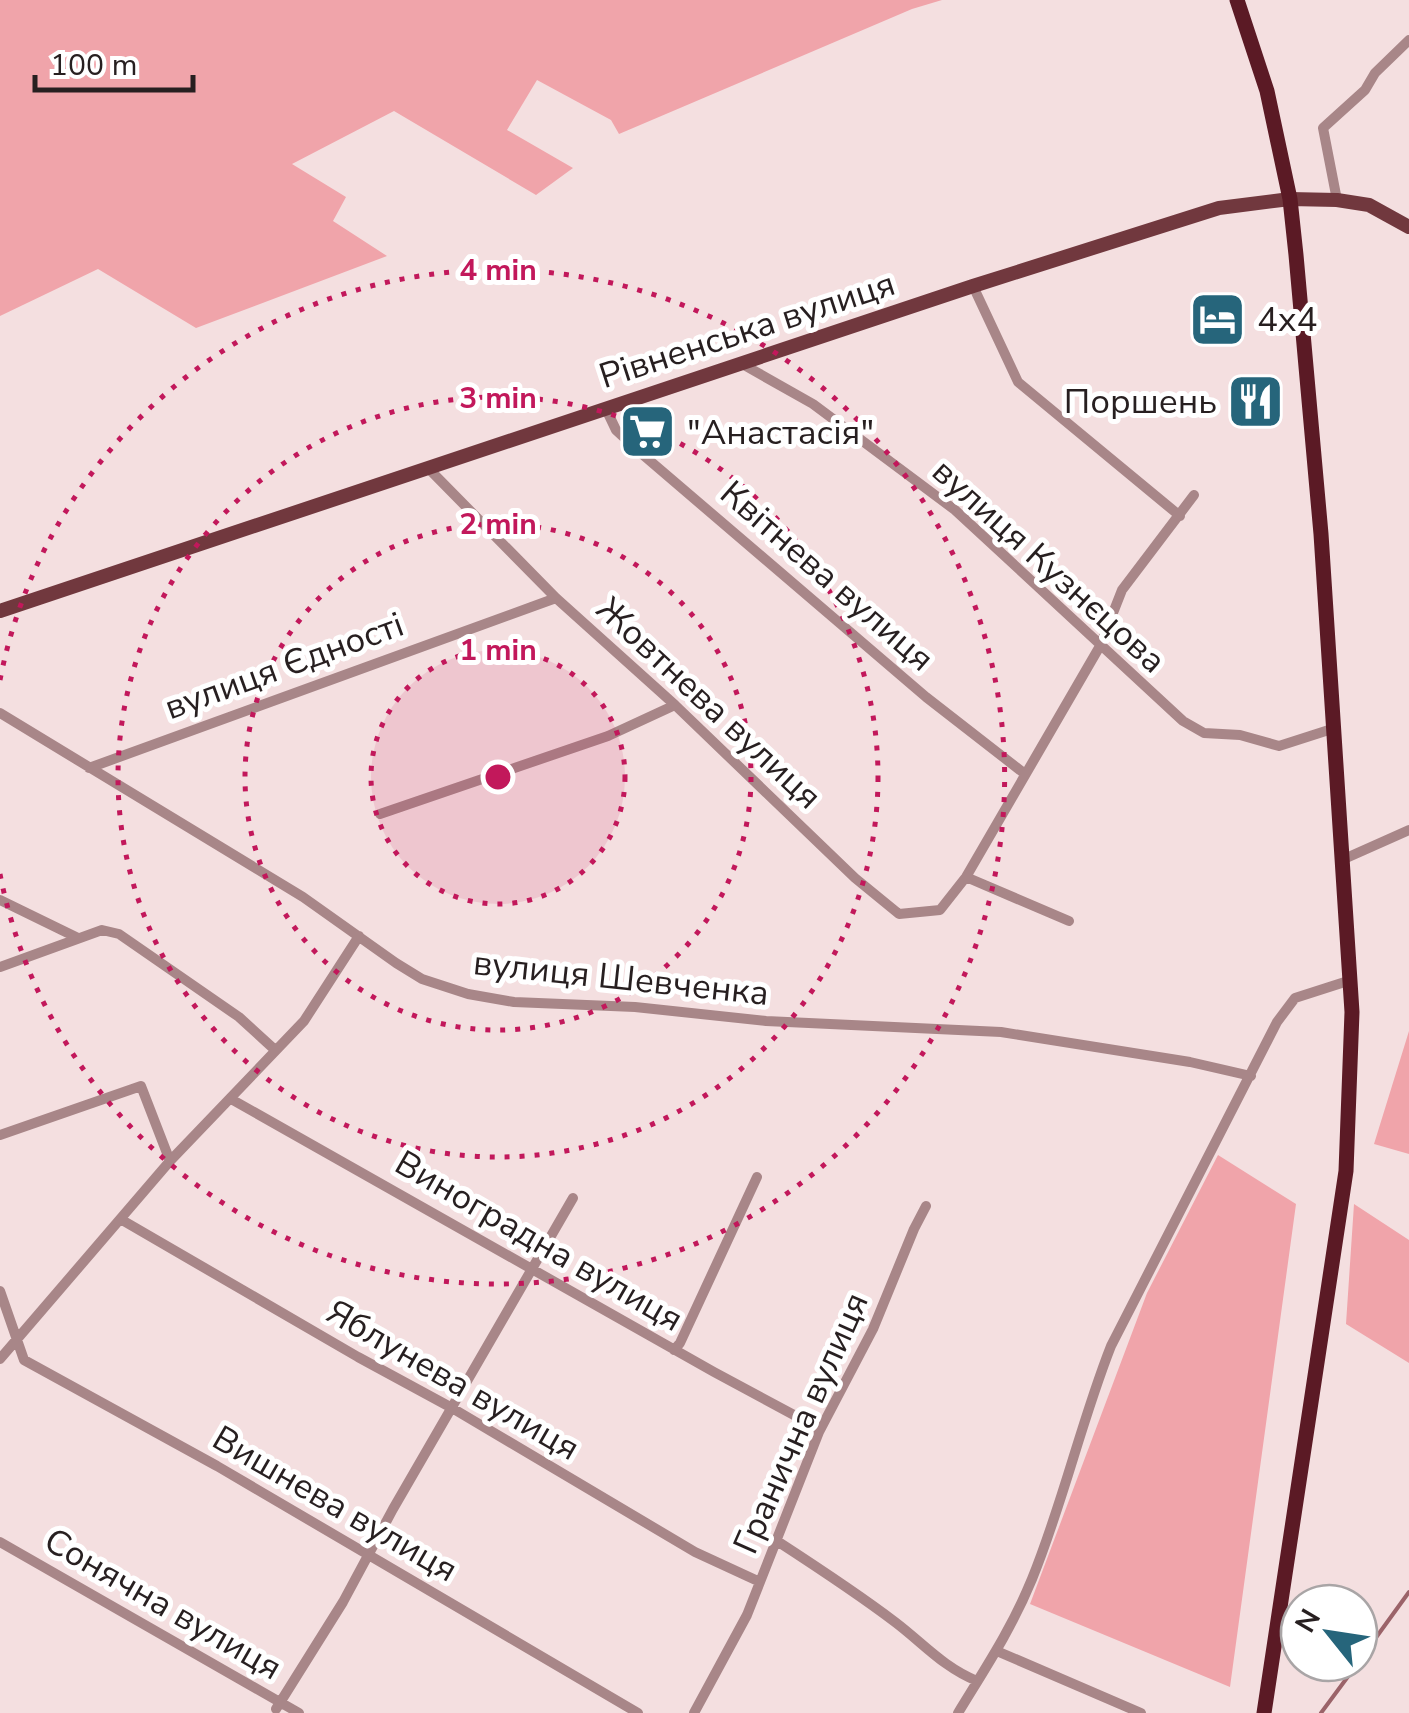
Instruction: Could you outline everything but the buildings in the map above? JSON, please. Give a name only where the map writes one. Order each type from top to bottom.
[{"type":"highway","points":[[1237,0],[1267,91],[1290,200],[1321,534],[1351,980],[1346,1171],[1264,1713]]},
{"type":"main road","name":"Рівненська вулиця","points":[[0,611],[972,286],[1218,208],[1290,200],[1337,200],[1369,206],[1409,226]]},
{"type":"street","points":[[1337,200],[1323,128],[1365,90],[1375,73],[1409,40]]},
{"type":"street","points":[[972,286],[1018,382],[1180,516]]},
{"type":"street","name":"вулиця Кузнєцова","points":[[744,365],[813,404],[955,510],[1055,599],[1158,701],[1204,733],[1240,735],[1279,746],[1335,728]]},
{"type":"street","name":"Квітнева вулиця","points":[[606,409],[616,430],[642,454],[926,697],[1025,774]]},
{"type":"street","name":"Жовтнева вулиця","points":[[428,468],[556,598],[675,705],[855,878],[899,914],[940,910],[966,877],[1100,646],[1122,590],[1194,495]]},
{"type":"street","name":"вулиця Єдності","points":[[89,768],[556,598]]},
{"type":"street","points":[[380,814],[608,736],[675,705]]},
{"type":"street","name":"вулиця Шевченка","points":[[0,714],[303,896],[422,978],[468,994],[514,1002],[634,1008],[766,1021],[1000,1032],[1190,1062],[1251,1076]]},
{"type":"street","points":[[1344,859],[1409,830]]},
{"type":"street","points":[[966,877],[1068,920]]},
{"type":"street","points":[[0,900],[78,938]]},
{"type":"street","points":[[0,967],[102,930],[119,934],[239,1017],[274,1049]]},
{"type":"street","points":[[0,1359],[170,1160],[304,1021],[359,936]]},
{"type":"street","points":[[958,1713],[998,1652],[1033,1577],[1111,1346],[1277,1022],[1295,998],[1351,980]]},
{"type":"street","points":[[0,1135],[140,1086],[170,1160]]},
{"type":"street","name":"Виноградна вулиця","points":[[231,1099],[674,1350],[820,1428]]},
{"type":"street","points":[[674,1350],[757,1177]]},
{"type":"street","points":[[278,1705],[342,1602],[573,1198]]},
{"type":"street","name":"Гранична вулиця","points":[[694,1713],[730,1651],[820,1428],[873,1330],[926,1206]]},
{"type":"street","name":"Яблунева вулиця","points":[[122,1220],[695,1552],[760,1582]]},
{"type":"street","name":"Вишнева вулиця","points":[[0,1291],[24,1360],[217,1466],[638,1713]]},
{"type":"street","name":"Сонячна вулиця","points":[[0,1542],[278,1705],[299,1713]]},
{"type":"street","points":[[777,1542],[875,1607],[948,1668],[977,1682]]},
{"type":"street","points":[[998,1652],[1141,1713]]},
{"type":"shaded area","points":[[0,0],[942,0],[912,9],[619,134],[611,120],[537,80],[507,130],[573,168],[536,195],[394,111],[292,164],[346,197],[333,221],[387,256],[196,328],[98,269],[0,316]]},
{"type":"shaded area","points":[[1409,1031],[1409,1154],[1374,1144]]},
{"type":"shaded area","points":[[1218,1155],[1296,1204],[1230,1687],[1030,1604],[1147,1293]]},
{"type":"shaded area","points":[[1354,1204],[1409,1240],[1409,1363],[1346,1324]]},
{"type":"waterway","points":[[1379,1633],[1409,1592]]},
{"type":"waterway","points":[[1321,1713],[1343,1683]]},
{"type":"place","name":"4x4","points":[[1218,319]]},
{"type":"place","name":"Поршень","points":[[1256,401]]},
{"type":"place","name":"\"Анастасія\"","points":[[648,432]]}]
